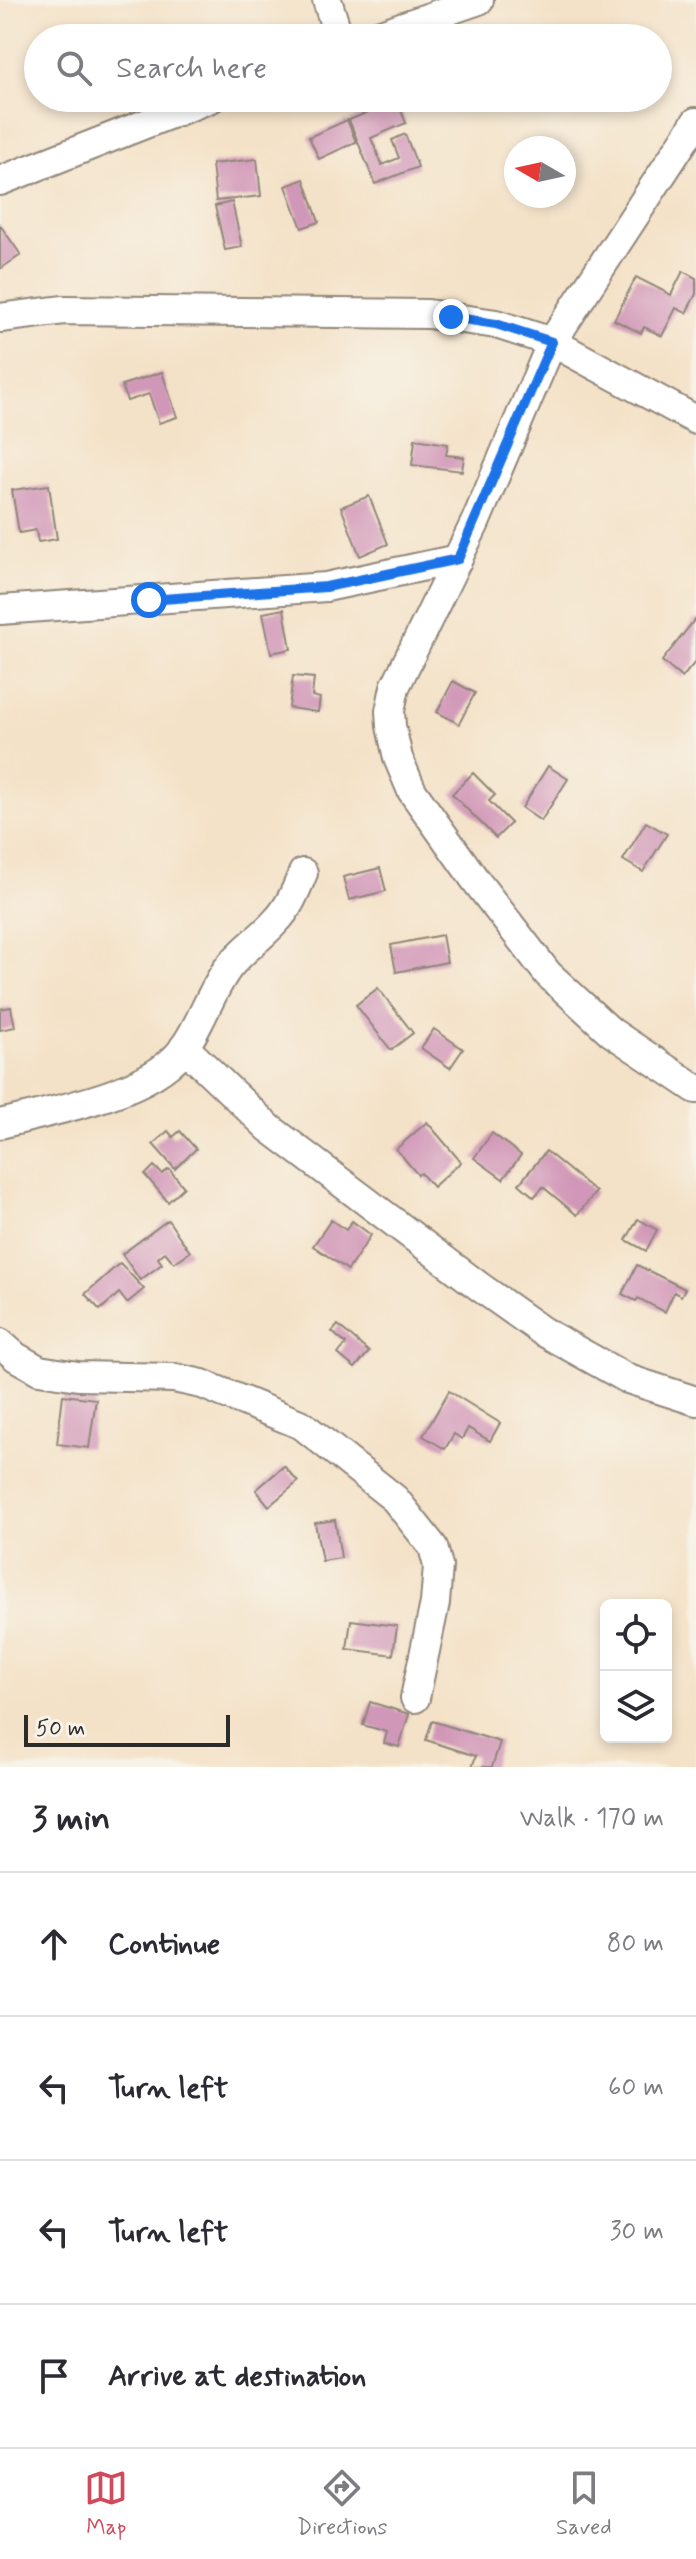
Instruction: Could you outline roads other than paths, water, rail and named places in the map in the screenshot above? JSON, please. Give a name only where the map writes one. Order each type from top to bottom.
[{"type":"street","points":[[327,0],[335,24]]},
{"type":"street","points":[[410,24],[479,0]]},
{"type":"street","points":[[0,181],[175,112]]},
{"type":"street","points":[[696,122],[552,342],[458,559],[395,687],[390,711],[398,758],[412,791],[548,974],[611,1032],[696,1089]]},
{"type":"street","points":[[0,318],[64,310],[428,314],[496,324],[552,342],[696,420]]},
{"type":"street","points":[[0,610],[326,587],[458,559]]},
{"type":"street","points":[[0,1124],[84,1103],[124,1089],[170,1062],[184,1047],[213,990],[230,966],[278,920],[303,873]]},
{"type":"street","points":[[184,1047],[269,1128],[542,1331],[628,1379],[696,1401]]},
{"type":"street","points":[[0,1343],[16,1357],[39,1370],[78,1376],[174,1378],[202,1384],[302,1425],[395,1499],[433,1547],[438,1566],[435,1603],[415,1698]]}]
